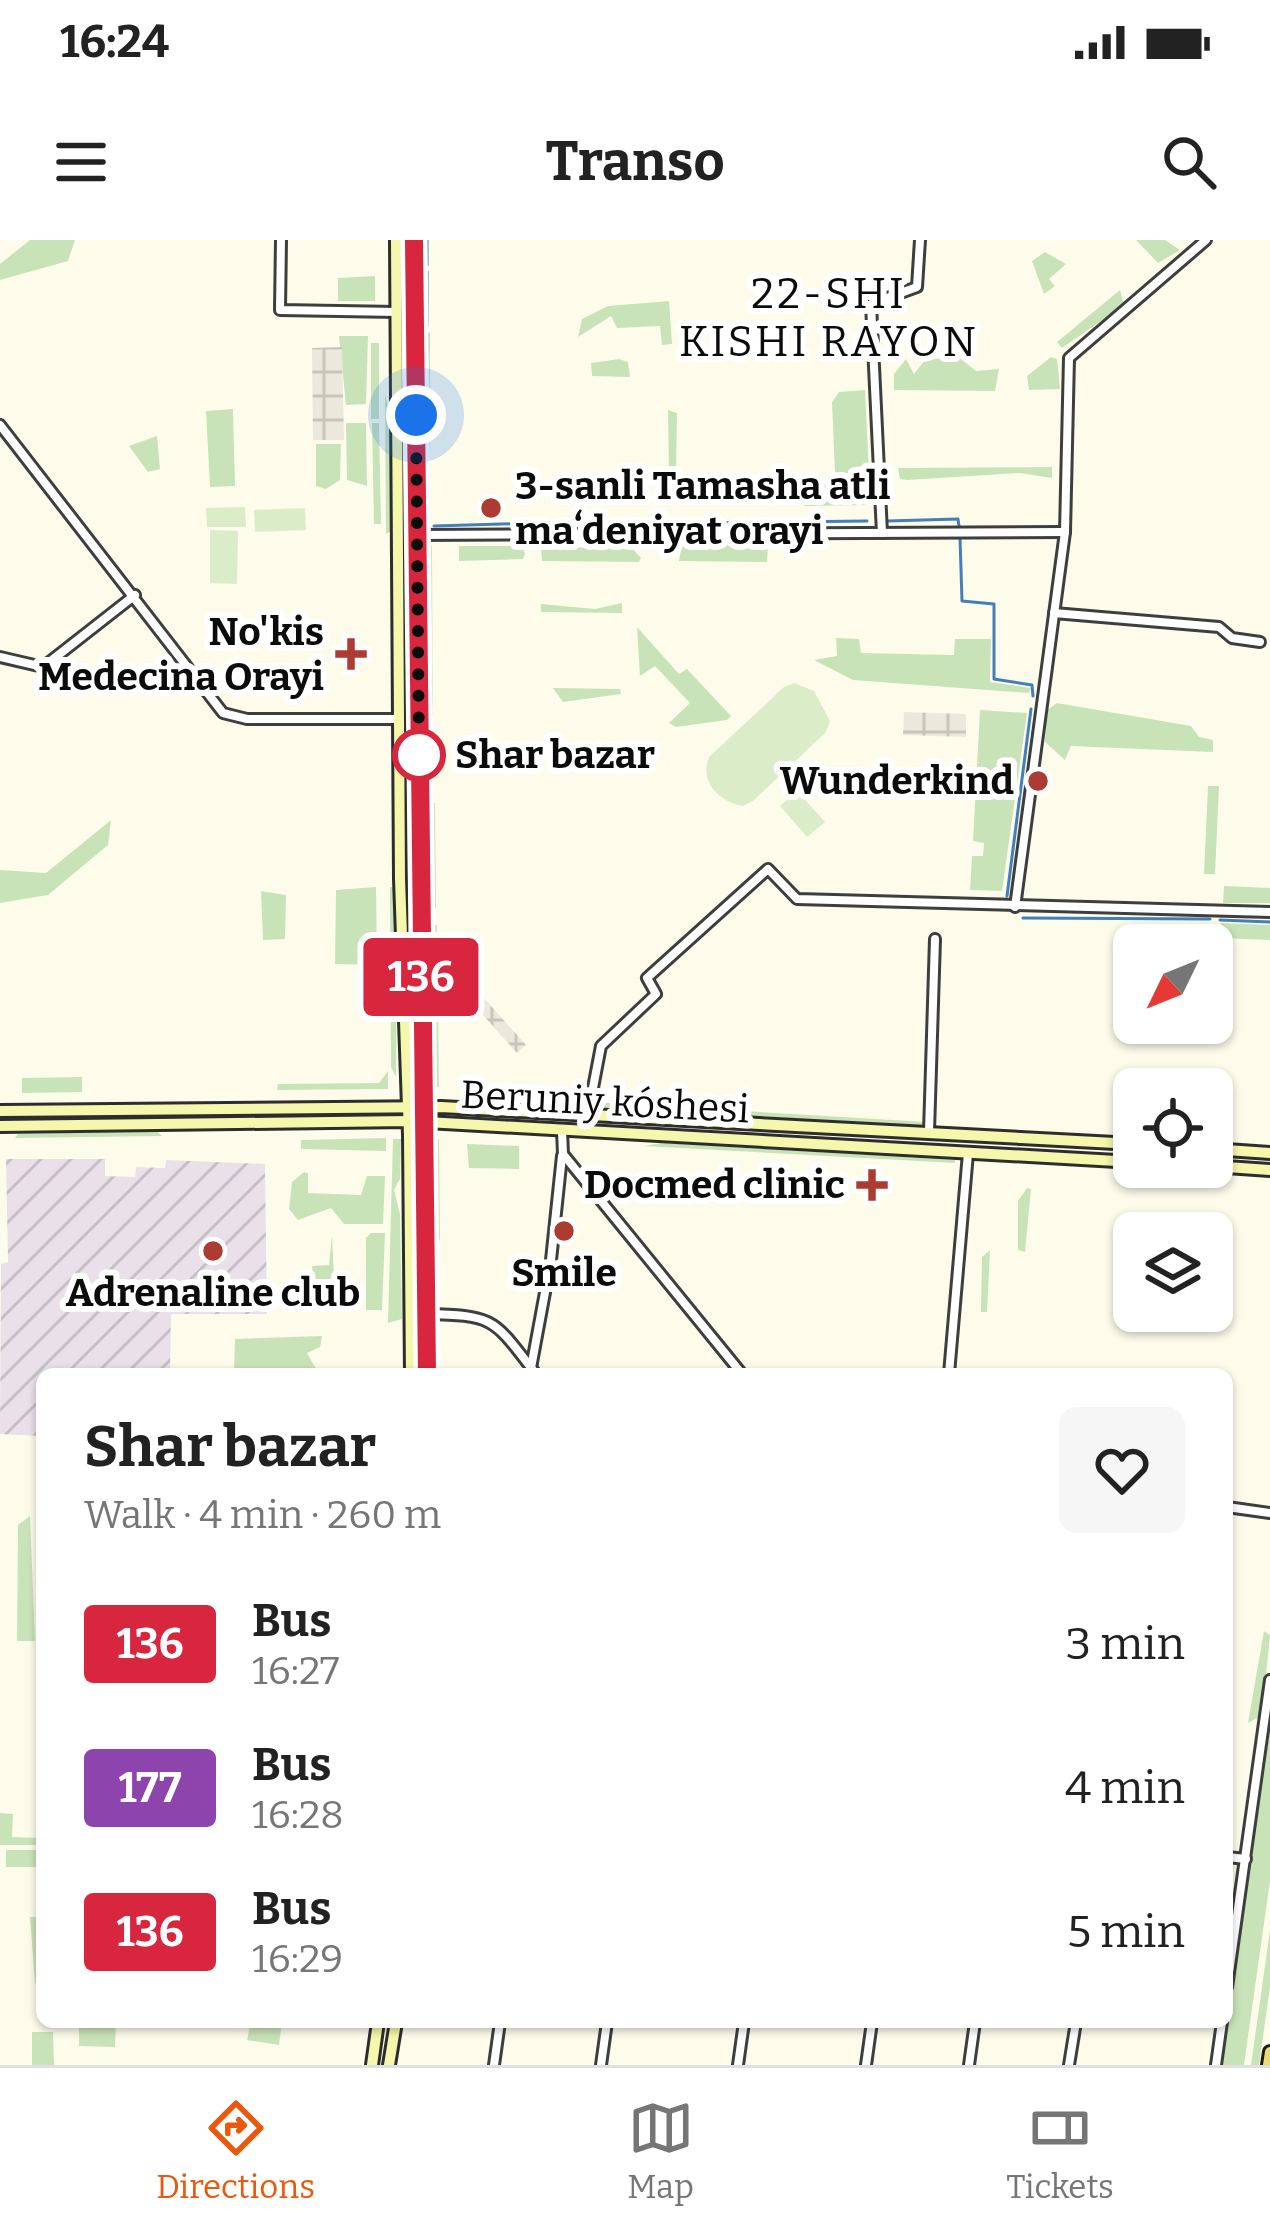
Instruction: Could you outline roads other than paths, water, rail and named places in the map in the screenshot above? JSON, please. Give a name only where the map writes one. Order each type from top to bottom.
[{"type":"main road","points":[[396,240],[398,718],[410,1142],[410,1368]]},
{"type":"main road","points":[[414,240],[427,1368]]},
{"type":"main road","points":[[407,1081],[415,1084],[422,1079]]},
{"type":"main road","points":[[380,1106],[385,1114],[380,1122]]},
{"type":"main road","name":"Beruniy kóshesi","points":[[0,1111],[423,1106],[1113,1143]]},
{"type":"main road","points":[[445,1107],[445,1123]]},
{"type":"main road","name":"Beruniy kóshesi","points":[[0,1126],[409,1121],[1113,1161]]},
{"type":"main road","points":[[867,1147],[868,1131]]},
{"type":"main road","points":[[410,1142],[417,1137],[424,1142]]},
{"type":"main road","points":[[1233,1150],[1270,1153]]},
{"type":"main road","points":[[1233,1167],[1270,1170]]},
{"type":"main road","points":[[378,2028],[372,2063],[393,2064],[396,2028]]},
{"type":"main road","points":[[1268,2065],[1270,2052]]},
{"type":"street","points":[[281,240],[280,310],[397,312]]},
{"type":"street","points":[[882,533],[871,304],[917,287],[920,240]]},
{"type":"street","points":[[1015,907],[1065,532],[1069,358],[1206,240]]},
{"type":"street","points":[[1,427],[223,713],[247,719],[398,718]]},
{"type":"street","points":[[416,535],[1065,532]]},
{"type":"street","points":[[0,657],[43,667],[135,595]]},
{"type":"street","points":[[1054,614],[1224,628],[1232,638],[1260,642]]},
{"type":"street","points":[[588,1114],[601,1046],[656,994],[647,978],[768,868],[796,899],[1270,912]]},
{"type":"street","points":[[929,1134],[935,939]]},
{"type":"street","points":[[534,1368],[551,1260],[562,1130]]},
{"type":"street","points":[[950,1368],[968,1153]]},
{"type":"street","points":[[562,1154],[737,1368]]},
{"type":"street","points":[[426,1314],[471,1315],[494,1322],[532,1368]]},
{"type":"street","points":[[1233,1508],[1270,1513]]},
{"type":"street","points":[[1233,1947],[1270,1680]]},
{"type":"street","points":[[1233,1858],[1246,1859]]},
{"type":"street","points":[[494,2065],[499,2028]]},
{"type":"street","points":[[601,2065],[606,2028]]},
{"type":"street","points":[[739,2065],[744,2028]]},
{"type":"street","points":[[866,2065],[871,2028]]},
{"type":"street","points":[[969,2065],[974,2028]]},
{"type":"street","points":[[1069,2065],[1075,2028]]},
{"type":"street","points":[[1216,2065],[1221,2028]]},
{"type":"waterway","points":[[427,240],[427,265]]},
{"type":"waterway","points":[[427,272],[427,326]]},
{"type":"waterway","points":[[427,333],[428,458]]},
{"type":"waterway","points":[[428,469],[428,526]]},
{"type":"waterway","points":[[887,521],[958,519],[959,526]]},
{"type":"waterway","points":[[692,523],[867,521]]},
{"type":"waterway","points":[[434,526],[539,523]]},
{"type":"waterway","points":[[555,523],[678,523]]},
{"type":"waterway","points":[[960,538],[962,601],[994,604],[994,679],[1032,685],[1033,696]]},
{"type":"waterway","points":[[429,548],[432,778]]},
{"type":"waterway","points":[[1007,896],[1031,709]]},
{"type":"waterway","points":[[432,803],[433,909]]},
{"type":"waterway","points":[[1023,918],[1210,919]]},
{"type":"waterway","points":[[1220,920],[1270,922]]},
{"type":"waterway","points":[[433,924],[435,1064]]},
{"type":"place","name":"3-sanli Tamasha atli maʻdeniyat orayi","points":[[491,508]]},
{"type":"place","name":"No'kis Medecina Orayi","points":[[351,654]]},
{"type":"place","name":"Shar bazar","points":[[419,755]]},
{"type":"place","name":"Wunderkind","points":[[1038,781]]},
{"type":"place","name":"Docmed clinic","points":[[872,1185]]},
{"type":"place","name":"Smile","points":[[564,1231]]},
{"type":"place","name":"Adrenaline club","points":[[213,1251]]},
{"type":"district","name":"22-SHI KISHI RAYON","points":[[829,318]]}]
